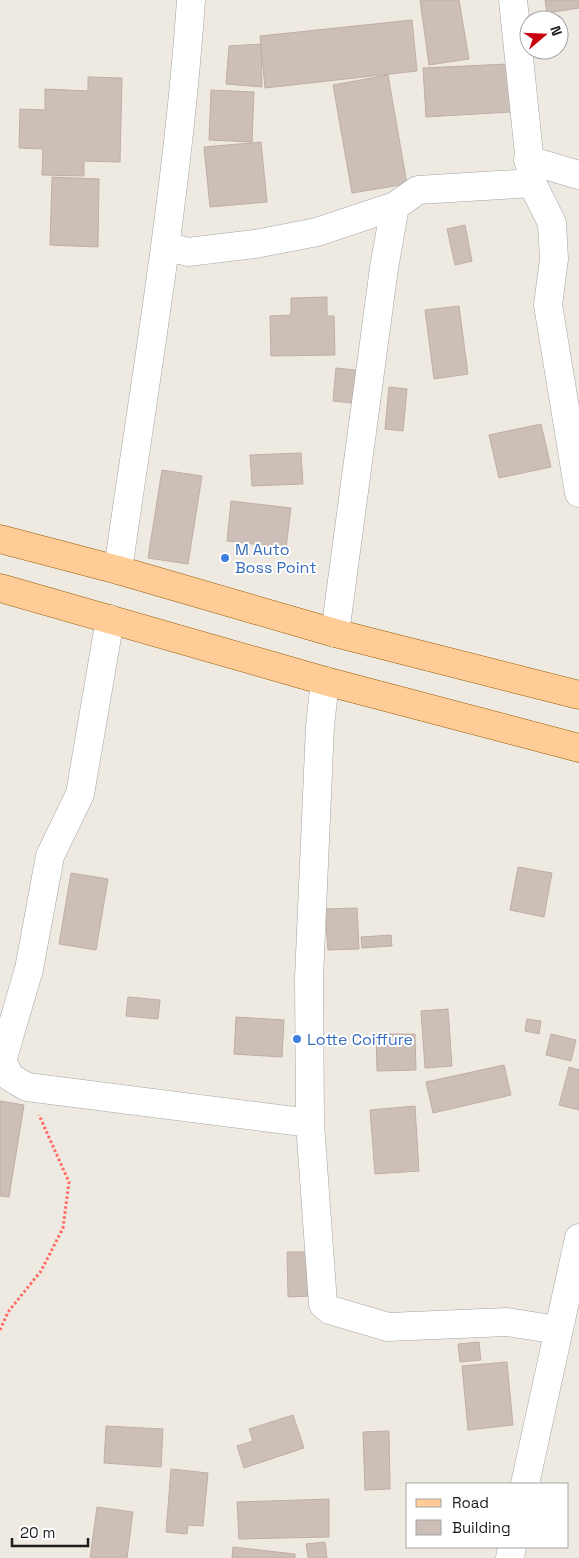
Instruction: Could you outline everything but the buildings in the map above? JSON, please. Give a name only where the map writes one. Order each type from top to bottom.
[{"type":"main road","points":[[0,539],[118,570],[335,633],[579,695]]},
{"type":"main road","points":[[0,588],[325,681],[579,748]]},
{"type":"street","points":[[118,570],[165,246],[184,95],[191,0]]},
{"type":"street","points":[[513,0],[530,171],[552,223],[554,259],[548,305],[579,493]]},
{"type":"street","points":[[165,246],[188,252],[264,242],[317,232],[395,206],[418,190],[530,171],[579,175]]},
{"type":"street","points":[[335,633],[384,268],[395,206]]},
{"type":"street","points":[[110,619],[80,794],[50,856],[29,969],[2,1060],[10,1077],[27,1087],[310,1123]]},
{"type":"street","points":[[325,681],[320,726],[309,978],[310,1123],[323,1304],[330,1310],[388,1327],[507,1322],[558,1330]]},
{"type":"street","points":[[525,1483],[579,1238]]},
{"type":"path","points":[[0,1330],[8,1312],[41,1271],[63,1228],[69,1182],[27,1087]]},
{"type":"place","name":"M Auto Boss Point","points":[[225,558]]},
{"type":"place","name":"Lotte Coiffure","points":[[297,1039]]}]
